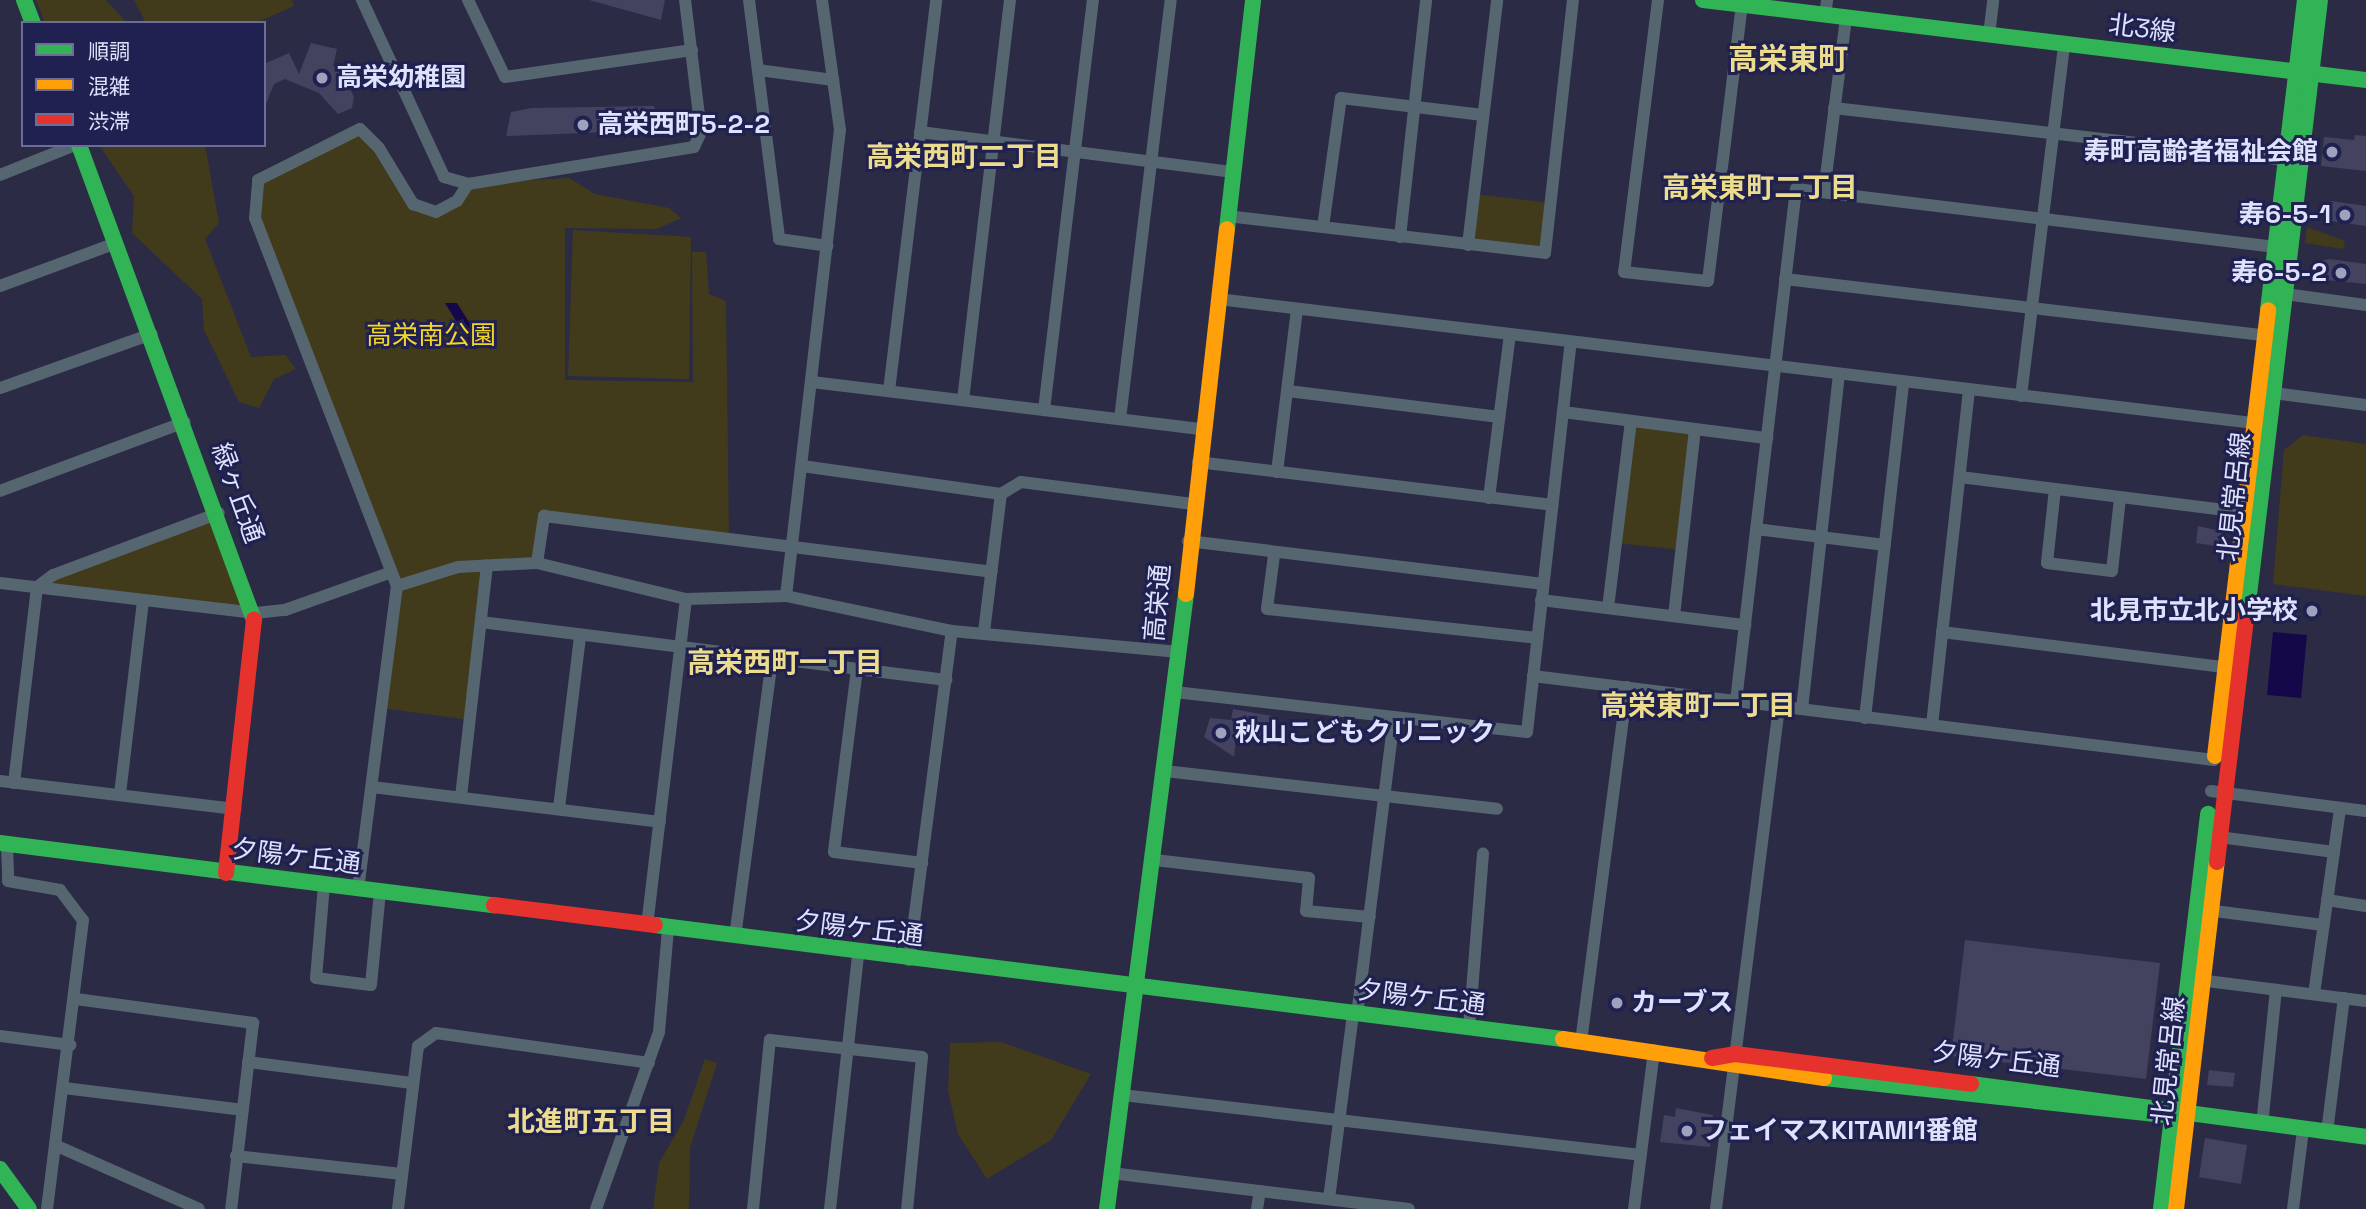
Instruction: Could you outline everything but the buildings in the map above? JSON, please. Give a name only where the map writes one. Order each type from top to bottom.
[{"type":"street","points":[[24,0],[32,21]]},
{"type":"street","points":[[362,0],[444,177],[468,184],[694,147],[701,132],[685,0]]},
{"type":"street","points":[[468,0],[505,77],[692,50]]},
{"type":"street","points":[[749,0],[779,239],[828,246]]},
{"type":"street","points":[[786,596],[841,130],[822,0]]},
{"type":"street","points":[[889,391],[936,0]]},
{"type":"street","points":[[962,400],[1010,0]]},
{"type":"street","points":[[1044,410],[1093,0]]},
{"type":"street","points":[[1120,419],[1171,0]]},
{"type":"street","name":"高栄通","points":[[1107,1209],[1155,860],[1179,652],[1188,541],[1253,0]]},
{"type":"street","points":[[1400,237],[1426,0]]},
{"type":"street","points":[[1468,245],[1497,0]]},
{"type":"street","points":[[1227,216],[1545,253],[1573,0]]},
{"type":"street","points":[[1658,0],[1624,272],[1708,281],[1745,3]]},
{"type":"street","name":"北3線","points":[[1703,0],[1826,7],[1846,17],[2366,80]]},
{"type":"street","points":[[1989,35],[1993,0]]},
{"type":"street","name":"北見常呂線","points":[[2305,0],[2305,72]]},
{"type":"street","name":"北見常呂線","points":[[2161,1209],[2172,1114],[2195,979],[2305,72],[2320,0]]},
{"type":"street","points":[[1824,192],[1846,17]]},
{"type":"street","points":[[2021,396],[2064,44]]},
{"type":"street","points":[[758,70],[833,80]]},
{"type":"street","points":[[1323,227],[1341,98],[1483,115]]},
{"type":"street","points":[[1834,108],[2294,161]]},
{"type":"street","points":[[358,890],[397,586],[389,573],[256,218],[258,180],[360,130],[379,148],[414,204],[436,212],[457,201],[468,184]]},
{"type":"street","points":[[920,132],[1233,172]]},
{"type":"street","points":[[0,175],[72,147]]},
{"type":"street","name":"緑ヶ丘通","points":[[78,147],[152,334],[255,613],[226,873]]},
{"type":"street","name":"北見常呂線","points":[[2265,392],[2265,335],[2277,293],[2276,247],[2294,161]]},
{"type":"street","points":[[1736,701],[1796,188],[2276,247]]},
{"type":"street","points":[[0,286],[116,243]]},
{"type":"street","points":[[1785,279],[2265,335]]},
{"type":"street","points":[[2277,293],[2366,305]]},
{"type":"street","points":[[1218,299],[2262,424]]},
{"type":"street","points":[[1277,472],[1297,309]]},
{"type":"street","points":[[0,388],[152,334]]},
{"type":"street","points":[[1489,498],[1510,334]]},
{"type":"street","points":[[1174,692],[1527,732],[1571,342]]},
{"type":"street","points":[[1802,709],[1839,374]]},
{"type":"street","points":[[812,382],[1202,429]]},
{"type":"street","points":[[1865,718],[1903,382]]},
{"type":"street","points":[[1932,725],[1969,389]]},
{"type":"street","points":[[1288,391],[1499,417]]},
{"type":"street","points":[[2265,392],[2366,405]]},
{"type":"street","points":[[1563,412],[1767,438]]},
{"type":"street","points":[[1608,608],[1630,421]]},
{"type":"street","points":[[0,491],[185,422]]},
{"type":"street","points":[[1674,616],[1695,429]]},
{"type":"street","points":[[1198,463],[1552,505]]},
{"type":"street","points":[[802,466],[1001,494],[1021,482],[1193,504]]},
{"type":"street","points":[[1960,477],[2251,513]]},
{"type":"street","points":[[2055,489],[2047,563],[2112,571],[2120,498]]},
{"type":"street","points":[[984,632],[1001,494]]},
{"type":"street","points":[[14,783],[37,587],[53,575],[219,513]]},
{"type":"street","points":[[537,563],[544,516],[992,572]]},
{"type":"street","points":[[1756,529],[1885,545]]},
{"type":"street","points":[[1188,541],[1274,555],[1542,584]]},
{"type":"street","points":[[1274,555],[1267,609],[1537,638]]},
{"type":"street","points":[[397,586],[487,565],[537,563],[686,598],[786,596],[952,631],[1179,652]]},
{"type":"street","points":[[461,797],[487,565]]},
{"type":"street","points":[[0,583],[255,613],[285,610],[389,573]]},
{"type":"street","points":[[648,926],[686,598]]},
{"type":"street","points":[[120,794],[143,600]]},
{"type":"street","points":[[1541,600],[1745,625]]},
{"type":"street","points":[[481,622],[946,680]]},
{"type":"street","points":[[909,960],[952,631]]},
{"type":"street","points":[[1942,632],[2233,668]]},
{"type":"street","points":[[559,808],[580,636]]},
{"type":"street","points":[[735,937],[772,659]]},
{"type":"street","name":"北見常呂線","points":[[2203,910],[2219,837],[2214,760],[2233,668]]},
{"type":"street","points":[[857,669],[834,852],[922,863]]},
{"type":"street","points":[[1533,676],[2214,760]]},
{"type":"street","points":[[1581,1042],[1627,687]]},
{"type":"street","points":[[1716,1209],[1779,707]]},
{"type":"street","points":[[1329,1199],[1370,917],[1394,719]]},
{"type":"street","points":[[1165,771],[1497,809]]},
{"type":"street","points":[[0,781],[235,809]]},
{"type":"street","points":[[372,788],[660,822]]},
{"type":"street","points":[[2217,792],[2366,811]]},
{"type":"street","points":[[2314,994],[2340,808]]},
{"type":"street","points":[[2219,837],[2334,852]]},
{"type":"street","points":[[4,844],[8,881],[61,890],[83,920],[76,999],[47,1209]]},
{"type":"street","name":"夕陽ケ丘通","points":[[4,844],[1138,989],[2366,1137]]},
{"type":"street","points":[[1469,1028],[1483,854]]},
{"type":"street","points":[[1155,860],[1309,878],[1306,911],[1370,917]]},
{"type":"street","points":[[324,885],[316,978],[371,985],[380,892]]},
{"type":"street","points":[[2327,900],[2366,906]]},
{"type":"street","points":[[2203,910],[2323,925]]},
{"type":"street","points":[[596,1209],[659,1032],[668,929]]},
{"type":"street","points":[[830,1209],[858,954]]},
{"type":"street","points":[[2195,979],[2366,1001]]},
{"type":"street","name":"北見常呂線","points":[[2176,1209],[2188,1115],[2195,979]]},
{"type":"street","points":[[2262,1125],[2276,990]]},
{"type":"street","points":[[2327,1132],[2344,998]]},
{"type":"street","points":[[76,999],[253,1023],[231,1209]]},
{"type":"street","points":[[398,1209],[418,1046],[436,1032],[649,1063]]},
{"type":"street","points":[[0,1036],[69,1045]]},
{"type":"street","points":[[753,1209],[770,1040],[922,1058],[907,1209]]},
{"type":"street","points":[[1634,1209],[1654,1050]]},
{"type":"street","points":[[248,1062],[412,1083]]},
{"type":"street","points":[[64,1088],[242,1110]]},
{"type":"street","points":[[1122,1095],[1641,1155]]},
{"type":"street","points":[[2293,1209],[2303,1129]]},
{"type":"street","points":[[57,1146],[190,1207]]},
{"type":"street","points":[[236,1156],[402,1174]]},
{"type":"street","points":[[0,1169],[29,1209]]},
{"type":"street","points":[[1111,1173],[1409,1209]]},
{"type":"street","points":[[1257,1209],[1260,1191]]},
{"type":"green space","points":[[36,0],[106,0],[125,21],[44,21]]},
{"type":"green space","points":[[134,0],[292,0],[294,6],[260,21],[145,21]]},
{"type":"green space","name":"高栄南公園","points":[[360,129],[413,204],[435,212],[468,184],[569,178],[595,194],[669,208],[681,218],[657,229],[565,228],[565,380],[693,382],[692,252],[706,252],[709,294],[726,301],[729,539],[544,516],[537,563],[487,565],[470,720],[382,708],[397,586],[255,218],[258,180]]},
{"type":"green space","points":[[100,147],[205,147],[219,223],[205,239],[251,357],[286,355],[296,369],[274,379],[259,408],[239,402],[204,330],[202,299],[132,233],[134,196]]},
{"type":"green space","points":[[1474,194],[1551,203],[1545,253],[1468,245]]},
{"type":"green space","points":[[2307,227],[2345,241],[2343,249],[2305,243]]},
{"type":"green space","points":[[573,230],[691,237],[689,379],[568,376]]},
{"type":"green space","points":[[1631,421],[1695,429],[1682,550],[1616,543]]},
{"type":"green space","points":[[2303,435],[2366,444],[2366,596],[2273,584],[2284,450]]},
{"type":"green space","points":[[219,513],[255,613],[37,587]]},
{"type":"green space","points":[[1001,1042],[1091,1074],[1051,1140],[987,1179],[958,1134],[948,1091],[950,1043]]},
{"type":"green space","points":[[705,1059],[717,1063],[690,1148],[689,1209],[653,1209],[659,1163],[684,1120]]},
{"type":"shaded area","points":[[445,303],[457,303],[474,330],[473,349]]},
{"type":"shaded area","points":[[2273,632],[2307,635],[2301,698],[2267,695]]},
{"type":"traffic: fast","points":[[24,0],[32,21]]},
{"type":"traffic: fast","points":[[1227,229],[1253,0]]},
{"type":"traffic: fast","points":[[1703,0],[2366,80]]},
{"type":"traffic: fast","points":[[2268,310],[2305,0]]},
{"type":"traffic: fast","points":[[2247,612],[2320,0]]},
{"type":"traffic: fast","points":[[80,147],[254,620]]},
{"type":"traffic: fast","points":[[1107,1209],[1186,594]]},
{"type":"traffic: fast","points":[[2161,1209],[2208,814]]},
{"type":"traffic: fast","points":[[0,843],[494,905]]},
{"type":"traffic: fast","points":[[655,925],[1563,1039]]},
{"type":"traffic: fast","points":[[1824,1078],[2183,1117]]},
{"type":"traffic: fast","points":[[1971,1084],[2366,1137]]},
{"type":"traffic: fast","points":[[0,1169],[29,1209]]},
{"type":"traffic: slow","points":[[1186,594],[1227,229]]},
{"type":"traffic: slow","points":[[2215,756],[2268,310]]},
{"type":"traffic: slow","points":[[2176,1209],[2217,862]]},
{"type":"traffic: slow","points":[[1563,1039],[1824,1078]]},
{"type":"traffic: jam","points":[[2217,862],[2247,612]]},
{"type":"traffic: jam","points":[[226,873],[254,620]]},
{"type":"traffic: jam","points":[[494,905],[655,925]]},
{"type":"traffic: jam","points":[[1712,1058],[1735,1054],[1971,1084]]},
{"type":"place","name":"高栄幼稚園","points":[[322,78]]},
{"type":"place","name":"高栄西町5-2-2","points":[[583,125]]},
{"type":"place","name":"寿町高齢者福祉会館","points":[[2332,152]]},
{"type":"place","name":"寿6-5-1","points":[[2345,215]]},
{"type":"place","name":"寿6-5-2","points":[[2341,273]]},
{"type":"place","name":"北見市立北小学校","points":[[2312,611]]},
{"type":"place","name":"秋山こどもクリニック","points":[[1221,733]]},
{"type":"place","name":"カーブス","points":[[1617,1003]]},
{"type":"place","name":"フェイマスKITAMI1番館","points":[[1687,1131]]},
{"type":"district","name":"高栄東町","points":[[1788,59]]},
{"type":"district","name":"高栄西町二丁目","points":[[964,156]]},
{"type":"district","name":"高栄東町二丁目","points":[[1760,187]]},
{"type":"district","name":"高栄西町一丁目","points":[[785,662]]},
{"type":"district","name":"高栄東町一丁目","points":[[1698,705]]},
{"type":"district","name":"北進町五丁目","points":[[591,1121]]}]
